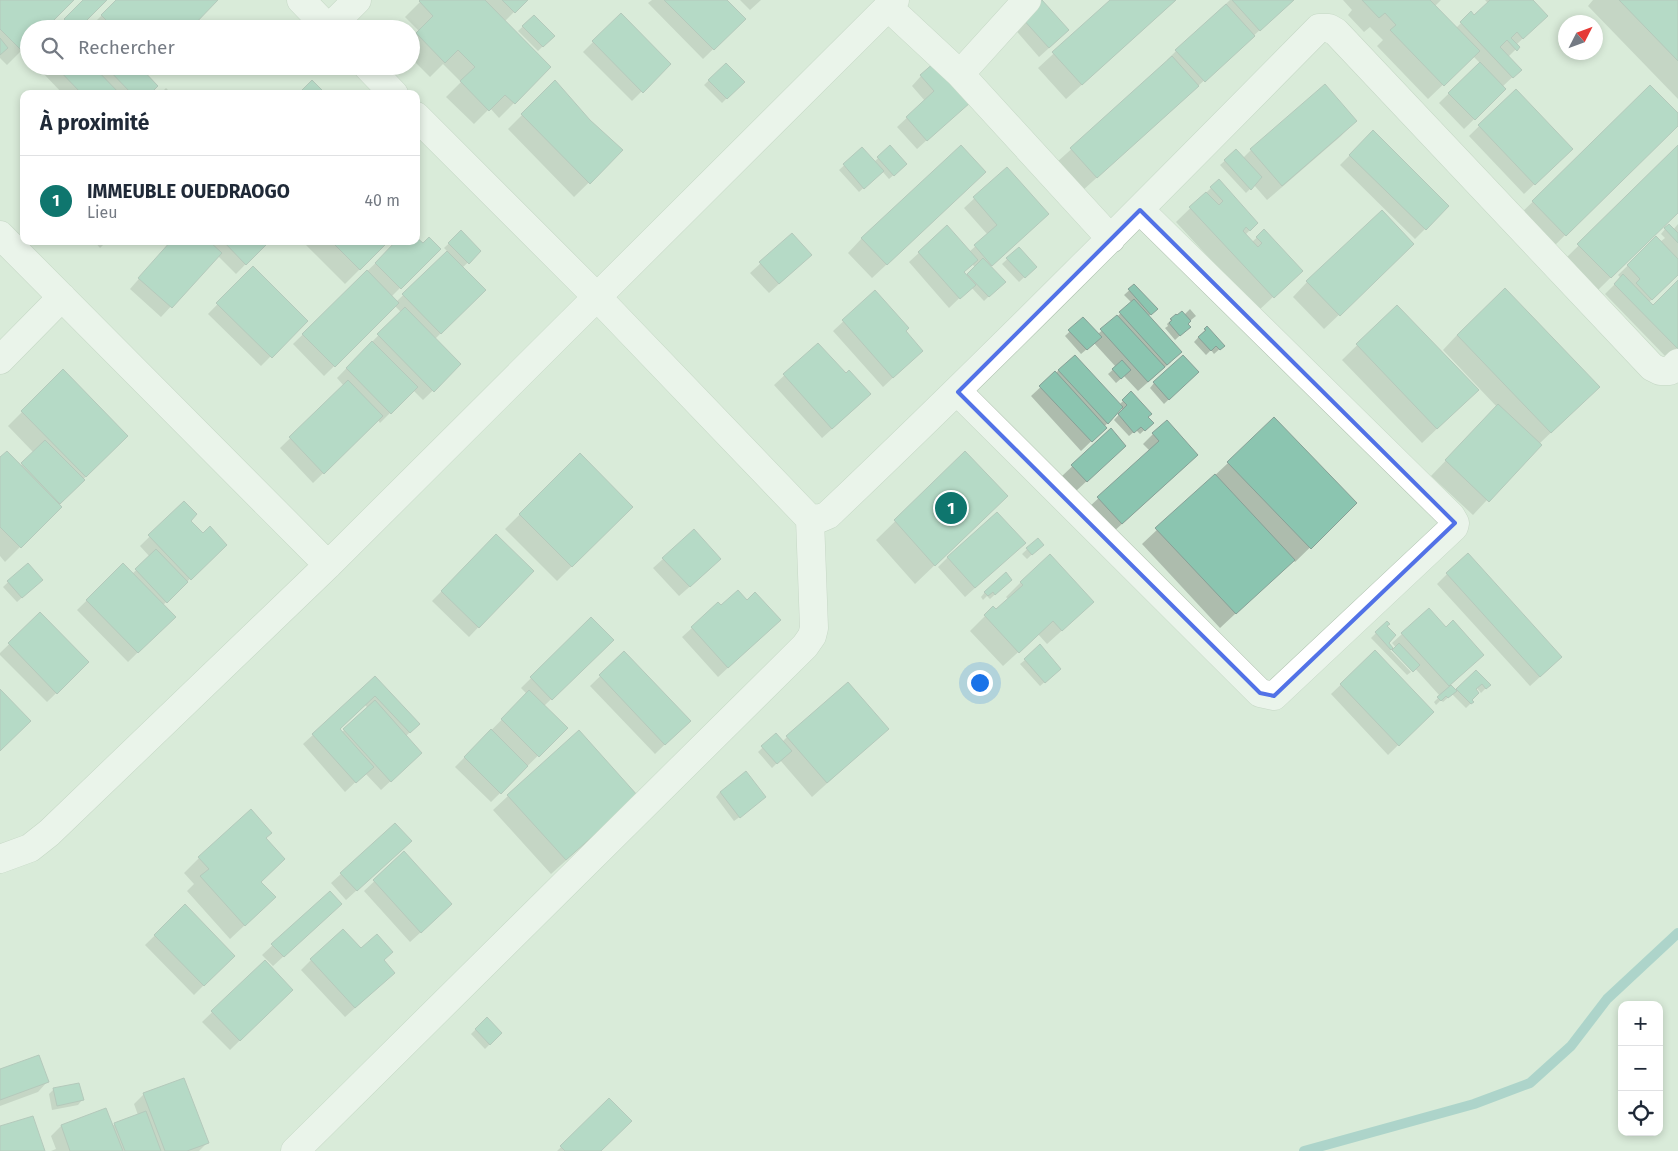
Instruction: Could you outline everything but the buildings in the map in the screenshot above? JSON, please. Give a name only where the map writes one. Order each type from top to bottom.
[{"type":"street","points":[[301,0],[321,20]]},
{"type":"street","points":[[337,20],[357,0]]},
{"type":"street","points":[[960,74],[1027,0]]},
{"type":"street","points":[[0,859],[30,848],[49,833],[328,564],[892,3],[960,74],[1111,239]]},
{"type":"street","points":[[810,519],[828,515],[958,392],[1319,28],[1329,28],[1336,32],[1652,367],[1660,371],[1670,371],[1678,363]]},
{"type":"street","points":[[376,75],[390,90]]},
{"type":"street","points":[[296,1151],[805,646],[812,636],[814,628],[810,519],[597,297],[420,120]]},
{"type":"street","points":[[958,392],[1260,693],[1266,695],[1274,696],[1454,527],[1451,516],[1140,210]]},
{"type":"street","points":[[0,235],[328,564]]},
{"type":"street","points":[[0,360],[62,297]]},
{"type":"highlighted area","points":[[1140,210],[1455,523],[1274,696],[1260,693],[958,392]]},
{"type":"waterway","points":[[1304,1151],[1474,1104],[1530,1083],[1571,1046],[1607,999],[1678,933]]},
{"type":"place","name":"IMMEUBLE OUEDRAOGO","points":[[951,508]]}]
